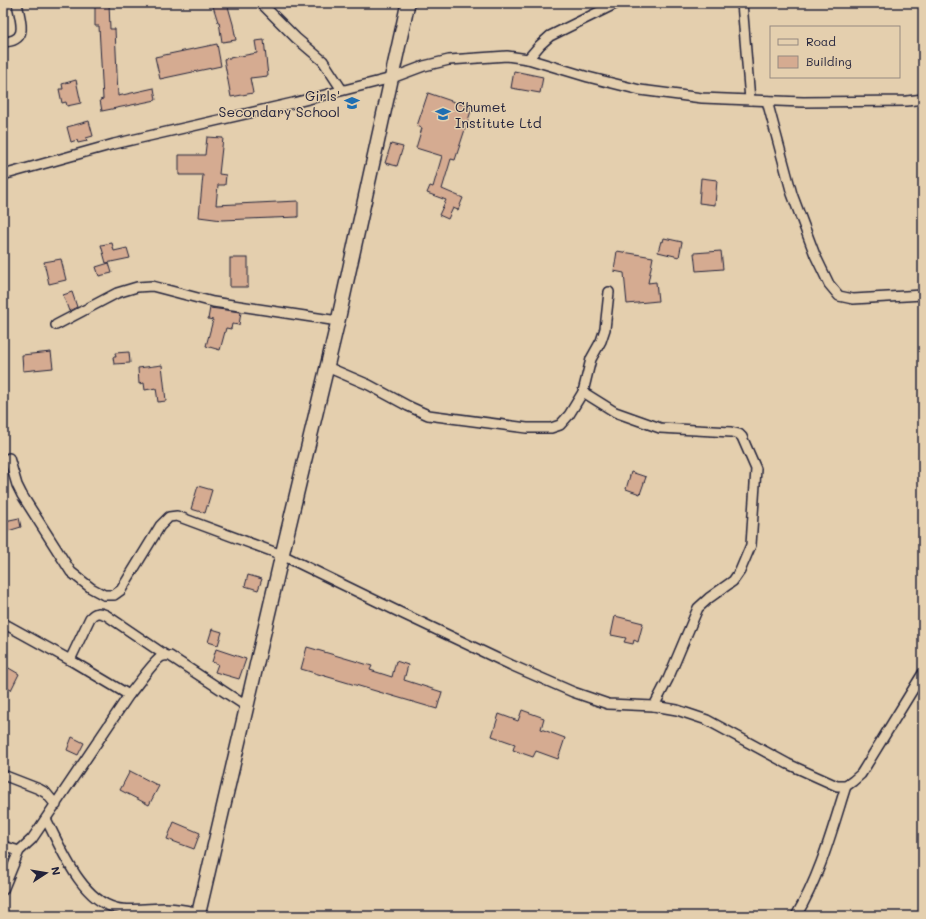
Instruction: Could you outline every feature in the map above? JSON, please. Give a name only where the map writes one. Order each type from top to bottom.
[{"type":"main road","points":[[198,914],[338,321],[408,3]]},
{"type":"street","points":[[3,42],[11,42],[17,39],[21,34],[17,3]]},
{"type":"street","points":[[261,3],[296,38],[323,61],[342,90]]},
{"type":"street","points":[[528,59],[550,36],[616,3]]},
{"type":"street","points":[[742,3],[750,100]]},
{"type":"street","points":[[3,175],[114,144],[293,103],[392,78],[424,66],[449,60],[506,56],[528,59],[588,77],[640,90],[702,98],[803,102],[907,101],[923,99]]},
{"type":"street","points":[[767,101],[792,194],[815,255],[829,284],[838,296],[853,299],[923,295]]},
{"type":"street","points":[[56,325],[117,293],[137,287],[152,286],[213,302],[338,321]]},
{"type":"street","points":[[327,367],[369,385],[408,406],[428,414],[527,428],[551,428],[560,425],[569,415],[582,392],[590,359],[601,341],[605,330],[609,292]]},
{"type":"street","points":[[582,392],[615,412],[660,428],[731,432],[739,434],[742,437],[756,469],[751,545],[740,572],[733,581],[698,608],[673,670],[654,706]]},
{"type":"street","points":[[9,458],[17,485],[22,495],[71,572],[91,588],[104,595],[114,595],[121,590],[160,526],[169,517],[177,516],[282,555],[440,631],[573,692],[608,704],[654,706],[677,710],[707,720],[788,764],[837,786],[846,786],[854,782],[861,774],[923,673]]},
{"type":"street","points":[[70,660],[90,618],[94,613],[100,612],[246,706]]},
{"type":"street","points":[[3,623],[129,695]]},
{"type":"street","points":[[3,890],[19,851],[32,840],[139,681],[160,657],[165,655]]},
{"type":"street","points":[[3,775],[39,789],[56,804]]},
{"type":"street","points":[[796,916],[803,904],[828,846],[846,786]]},
{"type":"street","points":[[46,819],[76,875],[87,889],[101,902],[116,909],[167,908],[198,914]]},
{"type":"street","points":[[3,846],[19,851]]},
{"type":"building","points":[[95,3],[109,3],[110,29],[115,29],[118,96],[154,88],[156,100],[102,111],[100,100],[103,99],[99,26],[95,26]]},
{"type":"building","points":[[212,3],[227,3],[236,40],[222,42],[219,22]]},
{"type":"building","points":[[264,40],[268,76],[250,78],[253,93],[231,97],[224,59],[257,53],[255,41]]},
{"type":"building","points":[[217,44],[221,66],[160,79],[155,57]]},
{"type":"building","points":[[514,71],[543,77],[540,93],[511,88]]},
{"type":"building","points":[[76,80],[81,103],[67,106],[66,102],[62,103],[59,89],[63,89],[62,84]]},
{"type":"building","points":[[428,93],[472,108],[455,160],[451,159],[442,189],[463,198],[458,210],[453,208],[448,219],[439,215],[446,200],[427,193],[430,186],[433,187],[442,156],[416,148],[422,128],[417,126]]},
{"type":"building","points":[[89,121],[93,136],[86,138],[87,141],[78,143],[77,140],[71,142],[67,127]]},
{"type":"building","points":[[207,137],[223,138],[219,174],[226,175],[225,185],[218,185],[216,205],[298,201],[298,217],[222,220],[199,217],[203,175],[179,175],[179,155],[205,155]]},
{"type":"building","points":[[391,144],[403,147],[397,166],[385,163]]},
{"type":"building","points":[[701,178],[717,180],[715,205],[699,203]]},
{"type":"building","points":[[664,238],[682,242],[679,257],[658,252],[661,241],[663,242]]},
{"type":"building","points":[[112,243],[114,251],[127,248],[130,258],[106,263],[101,245]]},
{"type":"building","points":[[617,251],[653,257],[648,283],[656,282],[658,301],[627,304],[624,273],[614,271]]},
{"type":"building","points":[[721,251],[723,269],[696,271],[694,253]]},
{"type":"building","points":[[230,258],[248,258],[248,287],[230,287]]},
{"type":"building","points":[[61,259],[66,280],[49,284],[44,262]]},
{"type":"building","points":[[109,263],[112,273],[99,276],[96,267]]},
{"type":"building","points":[[72,292],[77,307],[69,311],[63,295]]},
{"type":"building","points":[[210,308],[241,312],[239,325],[232,324],[231,329],[226,328],[220,350],[206,346],[213,320],[208,319]]},
{"type":"building","points":[[51,352],[53,368],[23,371],[22,355]]},
{"type":"building","points":[[129,352],[130,363],[114,364],[113,357],[116,357],[115,353]]},
{"type":"building","points":[[162,365],[166,401],[158,402],[156,388],[145,390],[144,383],[139,384],[138,368]]},
{"type":"building","points":[[631,472],[646,477],[640,494],[626,489]]},
{"type":"building","points":[[198,486],[212,490],[205,513],[191,509]]},
{"type":"building","points":[[19,518],[21,527],[8,531],[5,521]]},
{"type":"building","points":[[248,575],[262,579],[258,590],[245,586]]},
{"type":"building","points":[[615,616],[643,623],[638,642],[634,640],[633,644],[624,642],[626,638],[611,635]]},
{"type":"building","points":[[212,629],[222,632],[218,645],[208,642]]},
{"type":"building","points":[[307,647],[372,666],[370,670],[392,677],[396,661],[408,665],[404,680],[442,692],[437,709],[301,669]]},
{"type":"building","points":[[216,649],[246,659],[239,679],[215,672],[218,664],[212,662]]},
{"type":"building","points":[[7,667],[19,674],[11,690],[3,686],[3,676]]},
{"type":"building","points":[[522,710],[544,718],[541,729],[565,738],[558,759],[536,751],[533,757],[513,750],[515,744],[492,736],[499,714],[518,721]]},
{"type":"building","points":[[72,737],[84,743],[78,755],[67,750]]},
{"type":"building","points":[[130,771],[159,786],[149,805],[120,790]]},
{"type":"building","points":[[174,822],[200,833],[194,849],[167,839]]},
{"type":"place","name":"Girls' Secondary School","points":[[352,103]]},
{"type":"place","name":"Chumet Institute Ltd","points":[[443,114]]}]
